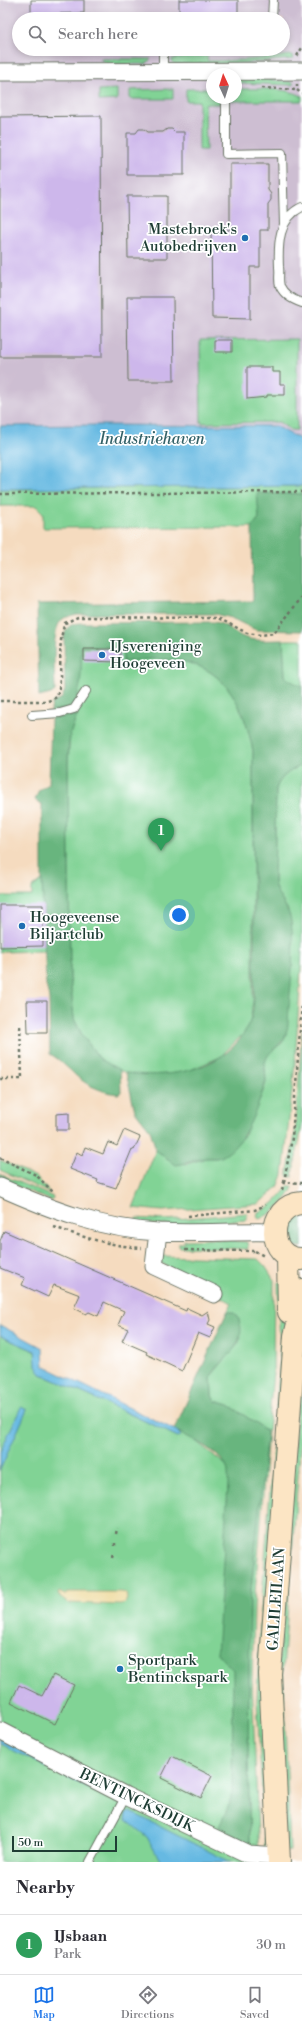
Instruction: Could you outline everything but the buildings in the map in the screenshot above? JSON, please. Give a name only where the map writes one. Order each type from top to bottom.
[{"type":"main road","points":[[295,1257],[279,1248],[274,1232],[278,1217],[283,1211],[289,1206],[302,1204]]},
{"type":"main road","name":"GALILEILAAN","points":[[295,1257],[289,1316],[295,1336]]},
{"type":"main road","name":"GALILEILAAN","points":[[279,1859],[270,1674],[295,1336],[302,1290]]},
{"type":"street","points":[[0,72],[163,70],[206,71]]},
{"type":"street","points":[[242,72],[302,71]]},
{"type":"street","points":[[0,1187],[50,1209],[100,1224],[158,1232],[274,1232]]},
{"type":"street","points":[[158,1232],[154,1266],[214,1294]]},
{"type":"street","name":"BENTINCKSDIJK","points":[[0,1730],[126,1796],[248,1854],[279,1859]]},
{"type":"lane","points":[[272,12],[273,0]]},
{"type":"lane","points":[[163,56],[163,70]]},
{"type":"lane","points":[[226,104],[226,154],[282,153],[284,225],[278,242],[280,286],[292,299],[302,303]]},
{"type":"lane","points":[[284,225],[298,209],[302,207]]},
{"type":"lane","points":[[32,715],[60,713],[74,709],[86,691]]},
{"type":"lane","points":[[90,1862],[126,1796]]},
{"type":"path","points":[[258,88],[297,90],[302,94]]},
{"type":"path","points":[[0,494],[302,492]]},
{"type":"path","points":[[0,701],[48,701],[57,697],[60,686],[61,634],[65,623],[78,617],[218,618],[247,632],[260,635],[274,633],[302,596]]},
{"type":"path","points":[[284,1182],[292,1138],[302,1003]]},
{"type":"path","points":[[0,1079],[22,1078],[20,1026]]},
{"type":"path","points":[[0,1158],[36,1175],[59,1198]]},
{"type":"path","points":[[47,1193],[54,1196]]},
{"type":"path","points":[[186,1216],[254,1210]]},
{"type":"path","points":[[116,1534],[117,1528]]},
{"type":"path","points":[[115,1541],[115,1546]]},
{"type":"path","points":[[113,1558],[114,1553]]},
{"type":"shaded area","points":[[0,0],[302,0],[302,450],[0,449]]},
{"type":"green space","points":[[292,55],[293,59],[247,63],[174,64],[172,59],[207,56],[208,61],[244,60]]},
{"type":"green space","points":[[100,59],[151,59],[146,64],[106,64]]},
{"type":"green space","points":[[254,78],[293,82],[293,85],[242,83],[242,79]]},
{"type":"green space","points":[[117,89],[117,100],[99,101],[99,90]]},
{"type":"green space","points":[[173,89],[173,99],[130,99],[130,90]]},
{"type":"green space","points":[[186,89],[206,89],[206,150],[199,150],[199,101],[186,101]]},
{"type":"green space","points":[[242,89],[270,89],[287,91],[302,96],[302,101],[242,101]]},
{"type":"green space","points":[[297,339],[297,430],[290,430],[279,422],[201,423],[200,340]]},
{"type":"green space","points":[[302,486],[302,494],[258,494],[259,518],[252,527],[43,528],[43,513],[36,506],[0,506],[0,489]]},
{"type":"green space","points":[[257,493],[302,494],[302,631],[256,630],[231,618],[215,614],[77,614],[68,616],[60,622],[55,636],[55,691],[51,694],[39,697],[37,604],[253,601],[252,527],[259,518]]},
{"type":"green space","points":[[213,622],[224,625],[246,638],[283,640],[285,676],[302,687],[302,765],[283,777],[276,789],[274,883],[288,911],[291,921],[293,942],[292,975],[286,1034],[282,1042],[266,1059],[265,1084],[259,1103],[244,1135],[229,1152],[221,1157],[202,1159],[176,1165],[156,1150],[150,1130],[135,1111],[126,1073],[143,1075],[161,1074],[196,1068],[213,1061],[227,1052],[240,1040],[249,1024],[253,1009],[254,990],[253,751],[246,724],[237,702],[226,685],[211,673],[194,664],[174,660],[150,659],[123,662],[123,647],[81,647],[81,671],[79,690],[76,698],[72,705],[67,709],[51,710],[52,703],[62,698],[65,690],[64,637],[67,629],[71,625],[82,623]]},
{"type":"green space","points":[[283,640],[302,640],[302,687],[285,676]]},
{"type":"green space","points":[[81,647],[123,647],[123,662],[150,659],[174,660],[194,664],[211,673],[226,685],[237,702],[246,724],[253,751],[253,1001],[250,1022],[244,1033],[220,1057],[188,1071],[174,1074],[143,1075],[126,1073],[100,1059],[82,1035],[74,1019],[70,977],[68,765],[70,734],[77,715],[51,719],[51,710],[80,685]]},
{"type":"green space","points":[[78,715],[71,733],[68,758],[70,977],[74,1019],[82,1035],[100,1059],[120,1070],[121,1092],[118,1094],[98,1089],[86,1083],[50,1054],[49,997],[46,985],[42,880],[42,804],[35,800],[39,790],[49,784],[51,719]]},
{"type":"green space","points":[[302,765],[302,952],[295,1063],[283,1175],[278,1187],[258,1204],[162,1211],[133,1208],[156,1150],[166,1158],[187,1164],[206,1158],[216,1158],[222,1156],[245,1135],[266,1083],[265,1062],[268,1054],[282,1043],[286,1035],[292,947],[288,910],[276,891],[274,883],[276,789],[283,777]]},
{"type":"green space","name":"Hoogeveense Biljartclub","points":[[42,880],[45,951],[0,952],[0,896],[32,896],[32,888]]},
{"type":"green space","points":[[302,1030],[302,1126],[292,1177],[287,1176],[295,1135]]},
{"type":"green space","points":[[0,1160],[36,1177],[50,1193],[0,1170]]},
{"type":"green space","points":[[0,1174],[53,1197],[52,1201],[0,1179]]},
{"type":"green space","points":[[288,1186],[293,1187],[283,1202],[269,1214],[259,1219],[257,1217],[258,1212],[275,1202]]},
{"type":"green space","points":[[247,1213],[247,1220],[180,1226],[136,1223],[136,1218],[166,1220]]},
{"type":"green space","points":[[302,1214],[302,1247],[295,1246],[290,1243],[284,1233],[291,1216]]},
{"type":"green space","points":[[212,1239],[247,1242],[248,1249],[179,1247],[179,1243],[184,1243],[184,1240]]},
{"type":"green space","name":"Sportpark Bentinckspark","points":[[161,1256],[258,1259],[265,1266],[274,1280],[273,1371],[254,1605],[252,1679],[259,1862],[0,1862],[0,1336],[35,1351],[41,1374],[178,1437],[181,1435],[177,1431],[193,1439],[226,1465],[246,1475],[235,1836],[250,1843],[248,1758],[250,1601],[267,1431],[229,1405],[215,1401],[212,1396],[211,1376],[238,1344],[241,1337],[232,1312],[227,1312],[232,1303],[161,1263]]},
{"type":"green space","points":[[278,1282],[286,1282],[286,1355],[271,1851],[265,1851],[257,1700],[260,1625],[280,1357]]},
{"type":"green space","points":[[227,1312],[238,1316],[241,1329],[240,1336],[233,1350],[211,1376],[212,1396],[215,1401],[229,1405],[267,1431],[250,1601],[248,1758],[250,1844],[219,1827],[232,1798],[233,1670],[217,1654],[228,1470],[217,1455],[174,1430]]},
{"type":"green space","points":[[302,1338],[302,1424],[283,1670],[290,1851],[286,1852],[278,1671]]},
{"type":"sand","points":[[59,1592],[65,1595],[69,1592],[121,1592],[126,1593],[127,1599],[125,1603],[121,1605],[69,1603],[58,1595]]},
{"type":"water","name":"Industriehaven","points":[[0,426],[275,426],[302,440],[302,486],[0,489]]},
{"type":"water","points":[[0,1325],[43,1348],[44,1366],[177,1431],[181,1436],[178,1437],[41,1374],[36,1365],[35,1351],[0,1336]]},
{"type":"water","points":[[21,1407],[27,1410],[0,1470],[0,1452]]},
{"type":"water","points":[[0,1738],[110,1797],[105,1796],[0,1744]]},
{"type":"water","points":[[129,1811],[230,1862],[161,1862],[147,1837],[125,1819],[126,1813]]},
{"type":"place","name":"Mastebroek's Autobedrijven","points":[[245,238]]},
{"type":"place","name":"IJsvereniging Hoogeveen","points":[[102,655]]},
{"type":"place","name":"IJsbaan","points":[[161,851]]},
{"type":"place","name":"Hoogeveense Biljartclub","points":[[22,926]]},
{"type":"place","name":"Sportpark Bentinckspark","points":[[120,1669]]}]
